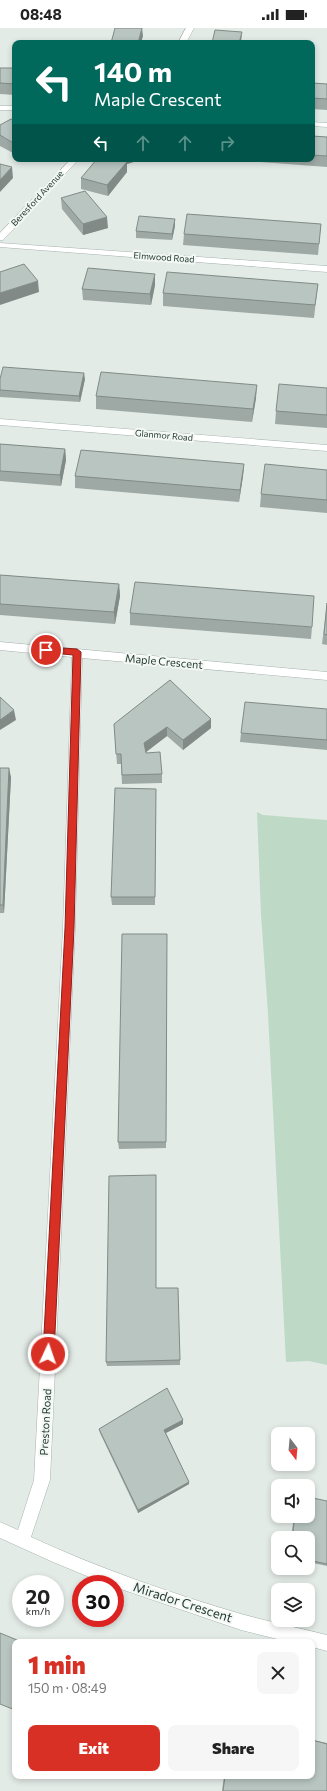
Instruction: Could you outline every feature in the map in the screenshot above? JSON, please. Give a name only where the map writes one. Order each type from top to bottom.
[{"type":"street","points":[[184,40],[190,28]]},
{"type":"street","points":[[0,108],[12,108]]},
{"type":"street","points":[[315,124],[327,125]]},
{"type":"street","name":"Beresford Avenue","points":[[0,238],[72,162]]},
{"type":"street","name":"Elmwood Road","points":[[0,245],[327,269]]},
{"type":"street","name":"Glanmor Road","points":[[0,422],[327,448]]},
{"type":"street","name":"Maple Crescent","points":[[0,646],[327,676]]},
{"type":"street","name":"Preston Road","points":[[22,1540],[42,1480],[69,928],[77,652]]},
{"type":"street","name":"Mirador Crescent","points":[[0,1530],[133,1586],[242,1622],[311,1639]]},
{"type":"street","name":"Mirador Crescent","points":[[315,1640],[327,1643]]},
{"type":"green space","points":[[257,812],[263,815],[327,820],[327,1365],[309,1361],[286,1362],[268,1014],[261,914]]},
{"type":"building","points":[[115,28],[142,28],[139,40],[112,40]]},
{"type":"building","points":[[215,30],[242,32],[240,40],[213,40]]},
{"type":"building","points":[[0,68],[12,68],[12,84],[0,83]]},
{"type":"building","points":[[315,83],[327,84],[327,99],[315,98]]},
{"type":"building","points":[[12,120],[12,142],[0,135],[0,125]]},
{"type":"building","points":[[315,136],[327,137],[327,156],[315,155]]},
{"type":"building","points":[[94,162],[127,162],[107,185],[81,178]]},
{"type":"building","points":[[0,164],[12,167],[0,180]]},
{"type":"building","points":[[85,191],[107,217],[83,224],[61,198]]},
{"type":"building","points":[[187,214],[321,224],[319,244],[184,234]]},
{"type":"building","points":[[139,216],[175,219],[172,234],[136,231]]},
{"type":"building","points":[[24,264],[38,281],[0,293],[0,272]]},
{"type":"building","points":[[88,268],[155,274],[150,294],[82,289]]},
{"type":"building","points":[[167,272],[318,284],[315,305],[163,293]]},
{"type":"building","points":[[3,367],[84,373],[79,396],[0,390],[0,379]]},
{"type":"building","points":[[101,372],[257,385],[253,409],[96,396]]},
{"type":"building","points":[[279,384],[327,388],[327,415],[276,411]]},
{"type":"building","points":[[0,444],[65,449],[60,475],[0,471]]},
{"type":"building","points":[[81,450],[244,464],[240,490],[75,476]]},
{"type":"building","points":[[265,464],[327,470],[327,500],[261,494]]},
{"type":"building","points":[[0,575],[119,584],[114,612],[0,604]]},
{"type":"building","points":[[135,582],[314,596],[312,627],[130,613]]},
{"type":"building","points":[[327,603],[327,635],[324,634]]},
{"type":"building","points":[[170,680],[211,719],[183,740],[167,727],[144,743],[146,753],[160,752],[162,774],[122,775],[121,754],[116,754],[114,724]]},
{"type":"building","points":[[0,697],[14,710],[0,720]]},
{"type":"building","points":[[245,702],[327,709],[327,740],[241,733]]},
{"type":"building","points":[[0,768],[9,768],[3,905],[0,905]]},
{"type":"building","points":[[115,788],[156,789],[155,897],[111,897]]},
{"type":"building","points":[[122,934],[167,934],[166,1142],[118,1142]]},
{"type":"building","points":[[156,1175],[156,1288],[178,1288],[180,1360],[106,1362],[109,1176]]},
{"type":"building","points":[[167,1388],[183,1420],[164,1430],[189,1482],[138,1510],[99,1429]]},
{"type":"building","points":[[315,1498],[327,1501],[327,1564],[315,1561],[315,1531],[293,1531],[294,1523],[315,1523]]},
{"type":"building","points":[[0,1633],[15,1639],[12,1639],[12,1709],[0,1704]]},
{"type":"building","points":[[315,1741],[327,1744],[327,1791],[223,1791],[225,1779],[315,1779]]},
{"type":"route","points":[[46,650],[77,652],[69,928],[48,1354]]}]
